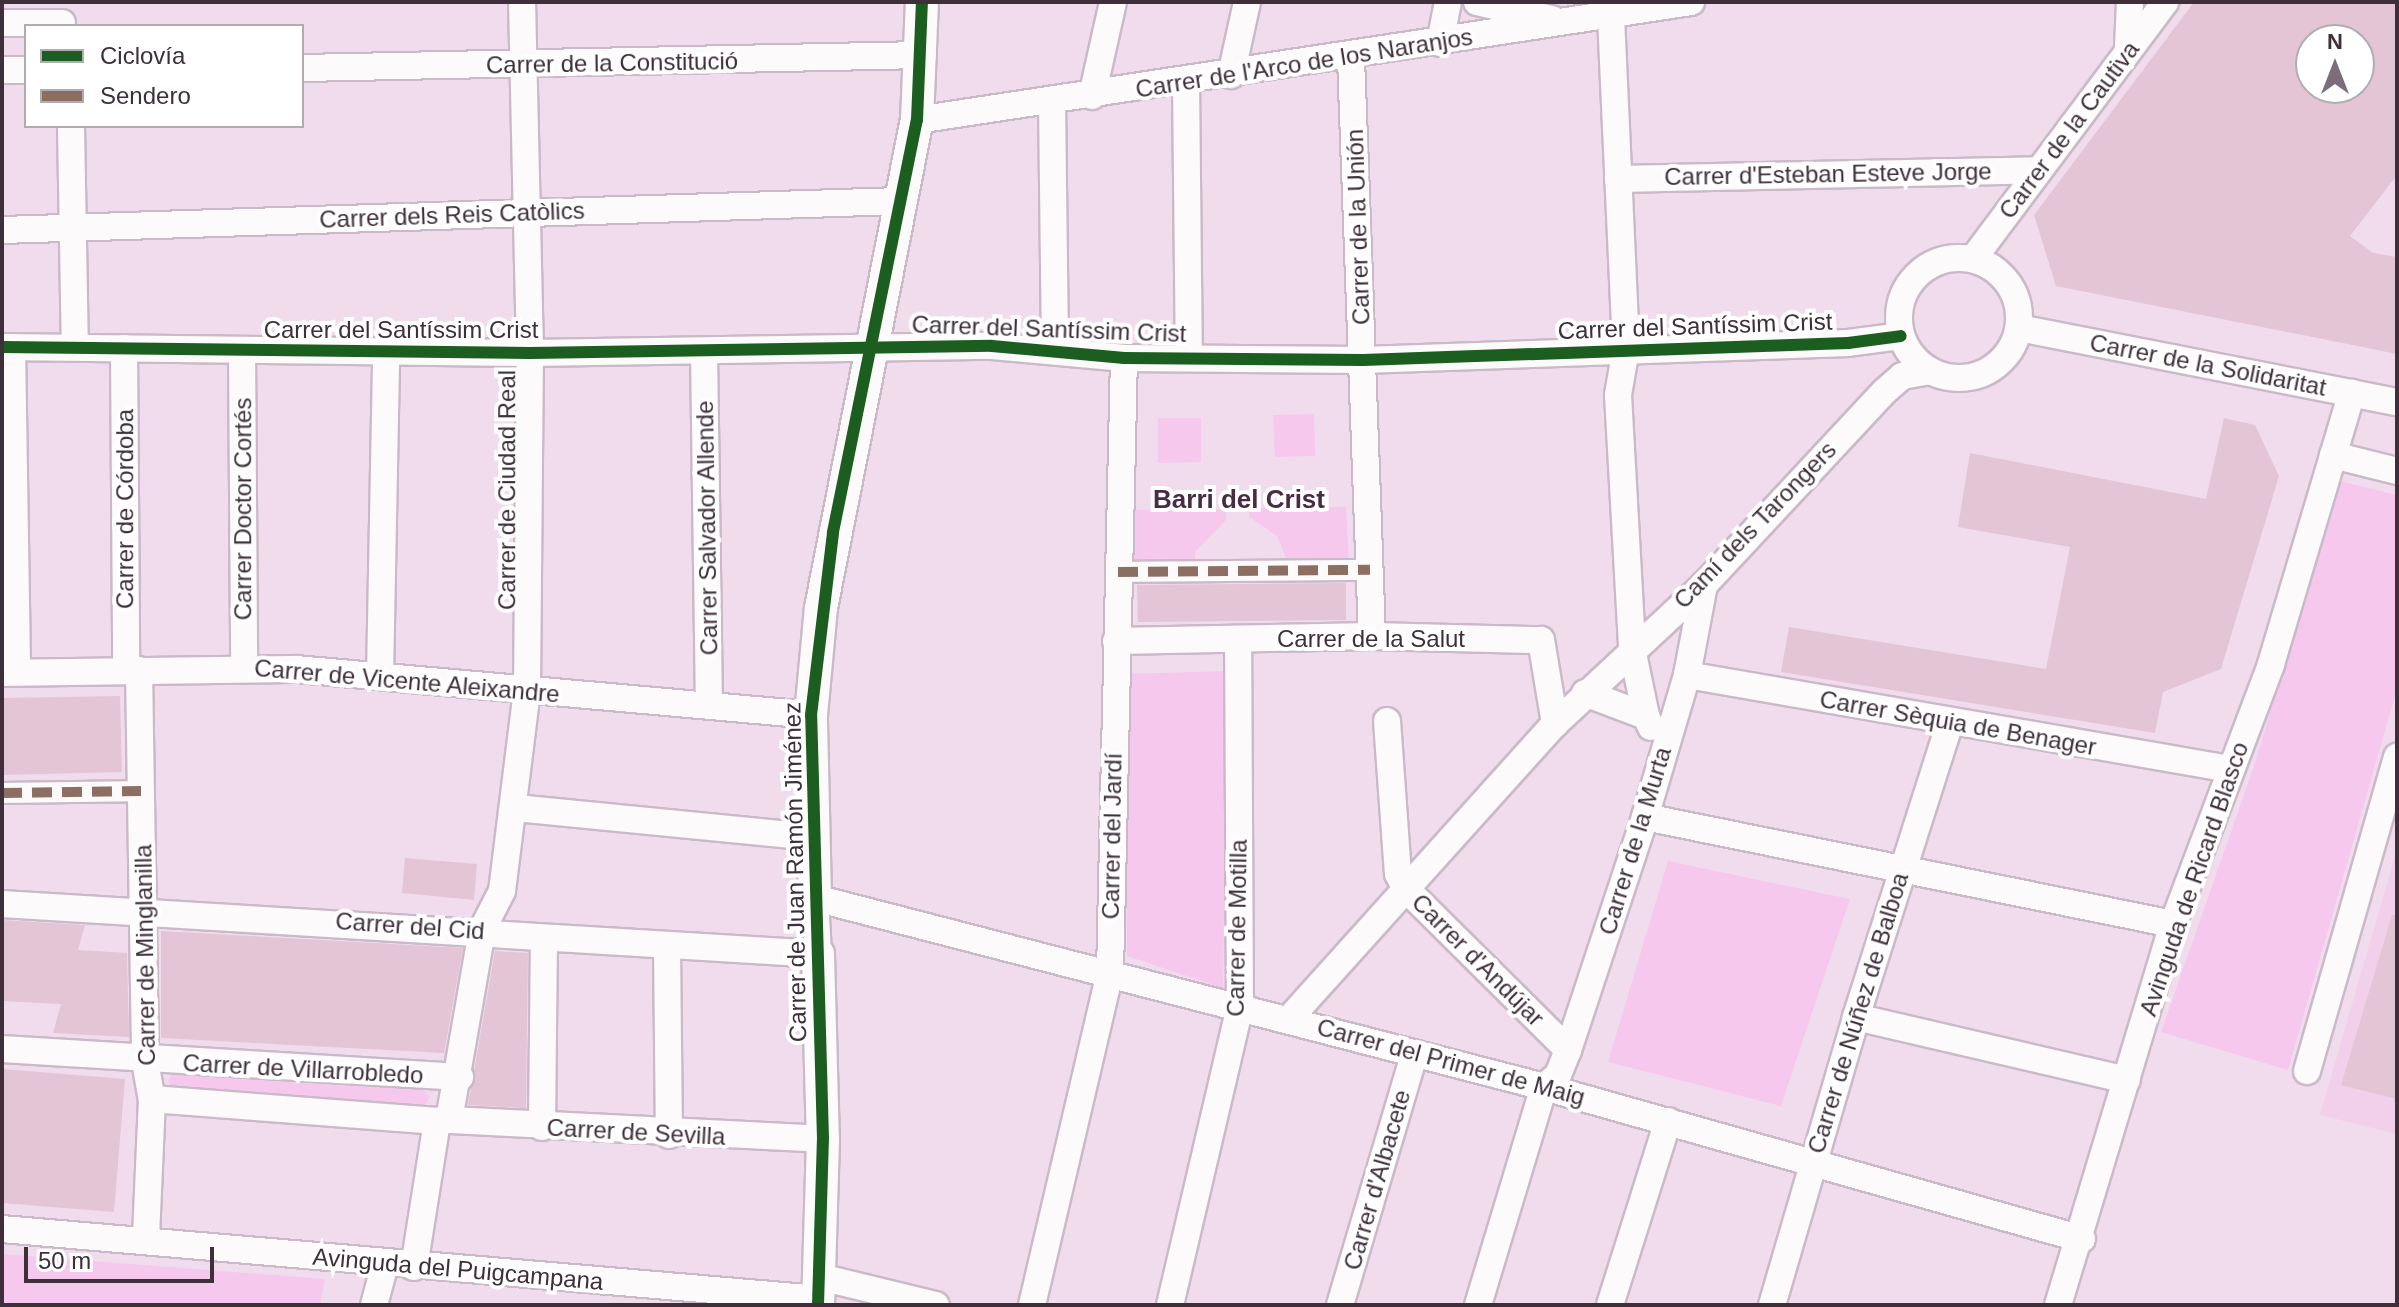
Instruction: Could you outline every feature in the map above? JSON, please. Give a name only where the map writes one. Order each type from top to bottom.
[{"type":"street","name":"Carrer de Ciudad Real","points":[[414,1267],[443,1121],[460,1077],[482,930],[502,891],[516,808],[527,691],[530,353],[522,2]]},
{"type":"street","name":"Carrer de Juan Ramón Jiménez","points":[[819,1294],[823,1139],[811,715],[821,608],[870,346],[917,120],[923,55],[922,2]]},
{"type":"street","points":[[1092,96],[1113,2]]},
{"type":"street","points":[[1231,75],[1247,2]]},
{"type":"street","points":[[1440,43],[1448,2]]},
{"type":"street","points":[[1477,2],[1567,23]]},
{"type":"street","name":"Carrer de l'Arco de los Naranjos","points":[[917,120],[1351,58],[1691,2]]},
{"type":"street","points":[[2126,54],[2134,13],[2130,2]]},
{"type":"street","name":"Carrer de la Cautiva","points":[[1973,259],[2165,2]]},
{"type":"street","points":[[2,23],[63,17]]},
{"type":"street","points":[[1611,17],[1626,349],[1618,395],[1632,649],[1646,716],[1663,749]]},
{"type":"street","name":"Carrer de la Constitució","points":[[304,68],[523,66],[923,55]]},
{"type":"street","name":"Carrer de la Unión","points":[[1351,58],[1372,636]]},
{"type":"street","points":[[2,70],[24,70]]},
{"type":"street","points":[[1186,82],[1189,357]]},
{"type":"street","points":[[1052,101],[1055,348]]},
{"type":"street","points":[[71,128],[75,347]]},
{"type":"street","name":"Carrer d'Esteban Esteve Jorge","points":[[1618,179],[2039,170]]},
{"type":"street","name":"Carrer dels Reis Catòlics","points":[[2,230],[901,201]]},
{"type":"street","points":[[1973,259],[2010,285],[2019,328],[2007,354],[1986,372],[1958,378],[1915,354],[1900,304],[1915,277],[1941,260],[1973,259]]},
{"type":"street","name":"Carrer de la Solidaritat","points":[[2019,328],[2397,402]]},
{"type":"street","name":"Carrer del Santíssim Crist","points":[[7,347],[530,353],[870,346],[1055,348],[1124,358],[1363,360],[1848,343],[1915,354]]},
{"type":"street","points":[[7,347],[9,672]]},
{"type":"street","name":"Carrer de Córdoba","points":[[124,348],[132,670]]},
{"type":"street","name":"Carrer Doctor Cortés","points":[[242,351],[244,667]]},
{"type":"street","name":"Carrer Salvador Allende","points":[[704,351],[709,706]]},
{"type":"street","points":[[380,676],[386,352]]},
{"type":"street","name":"Camí dels Tarongers","points":[[1289,1019],[1555,724],[1704,585],[1902,376],[1915,354]]},
{"type":"street","name":"Carrer del Jardí","points":[[1032,1305],[1110,973],[1124,358]]},
{"type":"street","name":"Avinguda de Ricard Blasco","points":[[2058,1305],[2082,1239],[2173,924],[2271,664],[2352,393]]},
{"type":"street","points":[[2333,455],[2397,471]]},
{"type":"street","points":[[1118,572],[1370,570]]},
{"type":"street","name":"Carrer de la Murta","points":[[1478,1305],[1544,1087],[1558,1075],[1568,1050],[1645,817],[1687,675],[1704,585]]},
{"type":"street","name":"Carrer de la Salut","points":[[1116,641],[1372,636],[1541,640],[1555,724]]},
{"type":"street","name":"Carrer de Motilla","points":[[1170,1305],[1240,1006],[1238,639]]},
{"type":"street","name":"Carrer de Vicente Aleixandre","points":[[9,672],[244,667],[380,676],[811,715]]},
{"type":"street","name":"Carrer de Minglanilla","points":[[132,670],[141,791],[145,1061],[152,1099],[146,1239]]},
{"type":"street","name":"Carrer Sèquia de Benager","points":[[1687,675],[1950,723],[2230,769]]},
{"type":"street","points":[[1585,693],[1646,716]]},
{"type":"street","name":"Carrer d'Andújar","points":[[1387,721],[1393,858],[1406,889],[1568,1050]]},
{"type":"street","name":"Carrer de Núñez de Balboa","points":[[1772,1305],[1856,1017],[1950,723]]},
{"type":"street","points":[[2307,1071],[2388,819],[2397,757]]},
{"type":"street","points":[[2,793],[141,791]]},
{"type":"street","points":[[516,808],[813,837]]},
{"type":"street","points":[[1645,817],[2173,924]]},
{"type":"street","name":"Carrer del Primer de Maig","points":[[815,898],[1544,1087],[2082,1239]]},
{"type":"street","name":"Carrer del Cid","points":[[2,904],[144,909],[482,930],[544,939],[818,954]]},
{"type":"street","points":[[542,1127],[544,939]]},
{"type":"street","points":[[667,947],[669,1135]]},
{"type":"street","points":[[1856,1017],[2127,1080]]},
{"type":"street","name":"Carrer de Villarrobledo","points":[[2,1049],[145,1061],[460,1077]]},
{"type":"street","name":"Carrer d'Albacete","points":[[1340,1305],[1414,1055]]},
{"type":"street","name":"Carrer de Villarrobledo","points":[[152,1099],[443,1121]]},
{"type":"street","name":"Carrer de Sevilla","points":[[443,1121],[669,1135],[823,1139]]},
{"type":"street","points":[[1610,1305],[1668,1121]]},
{"type":"street","name":"Avinguda del Puigcampana","points":[[2,1229],[146,1239],[414,1267],[819,1294],[936,1305]]},
{"type":"street","points":[[374,1305],[385,1264]]},
{"type":"shaded area","points":[[1314,414],[1315,456],[1275,457],[1273,415]]},
{"type":"shaded area","points":[[1158,418],[1201,418],[1201,462],[1158,463]]},
{"type":"shaded area","points":[[2340,481],[2397,495],[2397,689],[2288,1070],[2161,1032],[2255,763]]},
{"type":"shaded area","points":[[1346,507],[1349,563],[1288,563],[1277,536],[1249,517],[1249,508]]},
{"type":"shaded area","points":[[1226,509],[1226,520],[1196,551],[1194,565],[1133,565],[1135,510]]},
{"type":"shaded area","points":[[1227,671],[1223,988],[1127,956],[1126,674]]},
{"type":"shaded area","points":[[2397,849],[2397,1134],[2320,1115]]},
{"type":"shaded area","points":[[1668,861],[1850,899],[1781,1106],[1608,1062]]},
{"type":"shaded area","points":[[174,1072],[416,1084],[430,1097],[424,1107],[414,1108],[171,1092],[168,1080]]},
{"type":"shaded area","points":[[2,1254],[325,1279],[320,1305],[2,1305]]},
{"type":"building","points":[[2194,2],[2397,2],[2397,175],[2350,236],[2373,253],[2397,257],[2397,354],[2056,286],[2034,215]]},
{"type":"building","points":[[2224,418],[2255,425],[2279,476],[2221,669],[2163,692],[2155,733],[1781,672],[1789,627],[2046,669],[2070,547],[1958,527],[1970,453],[2206,499]]},
{"type":"building","points":[[1346,583],[1346,620],[1138,622],[1137,585]]},
{"type":"building","points":[[120,696],[122,772],[2,775],[2,698]]},
{"type":"building","points":[[405,858],[477,864],[474,900],[402,893]]},
{"type":"building","points":[[2392,915],[2397,915],[2397,1099],[2341,1085]]},
{"type":"building","points":[[2,920],[85,925],[78,950],[127,953],[129,1037],[53,1033],[61,1004],[2,1001]]},
{"type":"building","points":[[161,931],[463,948],[444,1053],[161,1038]]},
{"type":"building","points":[[495,951],[528,953],[526,1108],[468,1105]]},
{"type":"building","points":[[2,1069],[125,1079],[114,1212],[2,1203]]},
{"type":"marked path","points":[[1118,572],[1370,570]]},
{"type":"marked path","points":[[2,793],[141,791]]},
{"type":"cycle path","points":[[818,1305],[823,1139],[811,715],[833,532],[917,120],[922,2]]},
{"type":"cycle path","points":[[2,347],[530,353],[992,346],[1124,358],[1363,360],[1848,343],[1901,336]]},
{"type":"district","name":"Barri del Crist","points":[[1239,500]]}]
